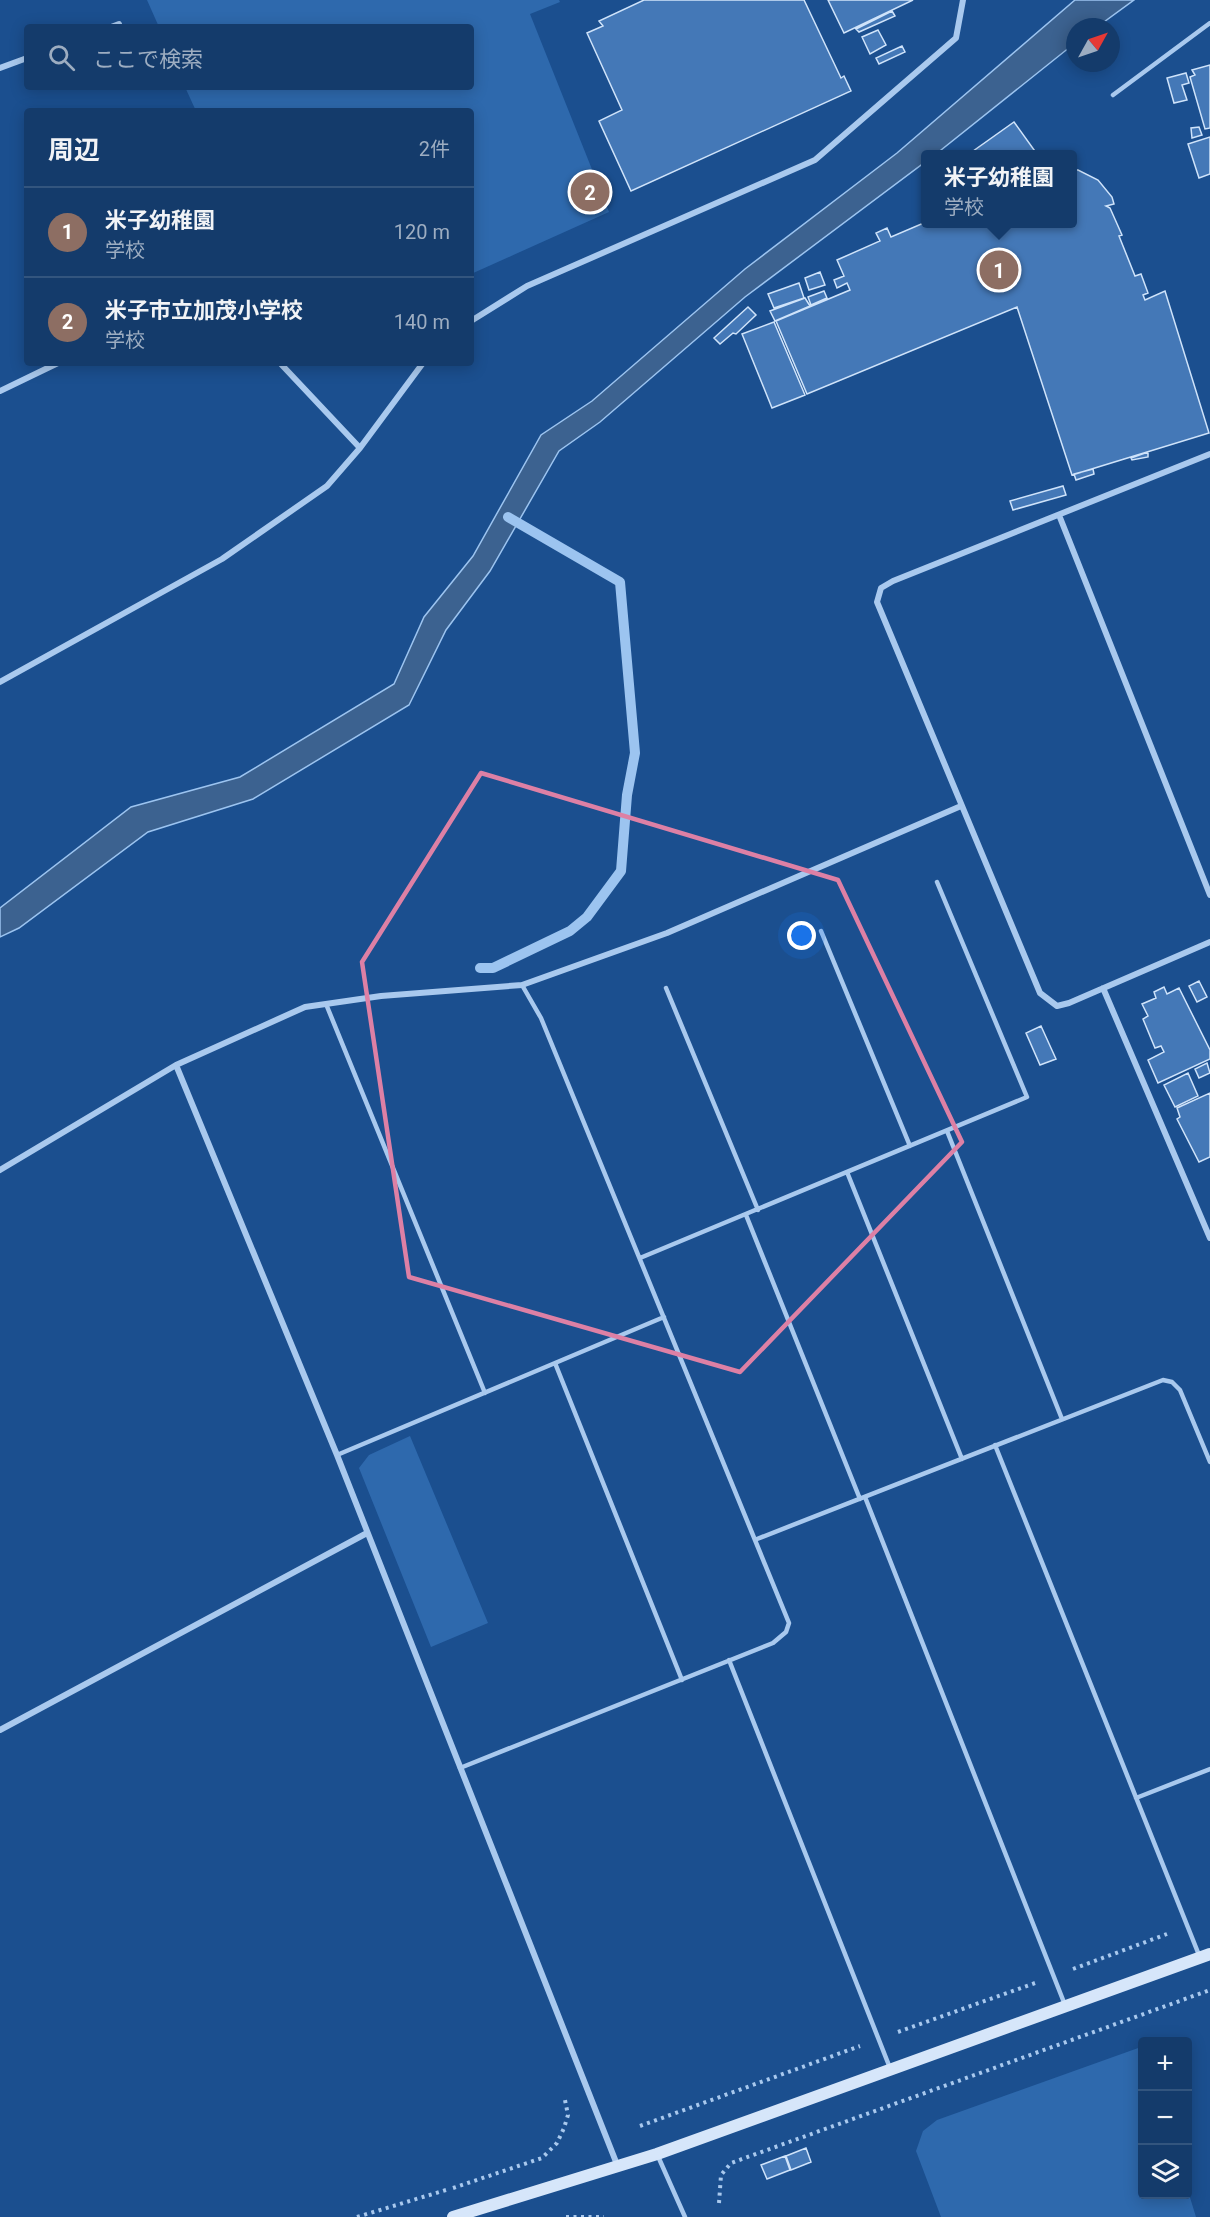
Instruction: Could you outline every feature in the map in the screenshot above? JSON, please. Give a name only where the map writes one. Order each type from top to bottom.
[{"type":"street","points":[[474,319],[527,286],[815,159],[956,38],[963,0]]},
{"type":"street","points":[[0,68],[24,59]]},
{"type":"street","points":[[0,391],[52,366]]},
{"type":"street","points":[[283,366],[360,448]]},
{"type":"street","points":[[0,682],[222,560],[327,486],[360,448],[421,366]]},
{"type":"street","points":[[1210,454],[893,581],[881,588],[878,596],[880,609],[1040,993],[1057,1006],[1210,942]]},
{"type":"street","points":[[1059,515],[1210,895]]},
{"type":"street","points":[[0,1170],[176,1065],[305,1007],[381,996],[522,985],[667,933],[961,806]]},
{"type":"street","points":[[1103,988],[1210,1238]]},
{"type":"street","points":[[176,1065],[337,1455],[618,2168]]},
{"type":"street","points":[[0,1730],[367,1533]]},
{"type":"street","points":[[453,2217],[618,2168],[1205,1955]]},
{"type":"lane","points":[[1113,95],[1210,23]]},
{"type":"lane","points":[[640,1258],[1027,1097],[937,882]]},
{"type":"lane","points":[[821,931],[910,1146]]},
{"type":"lane","points":[[460,1768],[773,1643],[786,1632],[789,1623],[541,1017],[522,985]]},
{"type":"lane","points":[[666,988],[758,1210]]},
{"type":"lane","points":[[326,1004],[485,1393]]},
{"type":"lane","points":[[947,1131],[1062,1419]]},
{"type":"lane","points":[[848,1172],[962,1459]]},
{"type":"lane","points":[[746,1215],[1065,2005]]},
{"type":"lane","points":[[337,1455],[664,1317]]},
{"type":"lane","points":[[555,1363],[682,1680]]},
{"type":"lane","points":[[756,1539],[1163,1380],[1172,1382],[1186,1401],[1210,1462]]},
{"type":"lane","points":[[995,1445],[1187,1926],[1205,1955]]},
{"type":"lane","points":[[729,1660],[890,2069]]},
{"type":"lane","points":[[1136,1798],[1210,1768]]},
{"type":"lane","points":[[657,2154],[685,2217]]},
{"type":"path","points":[[640,2126],[1187,1926]]},
{"type":"path","points":[[719,2203],[721,2175],[731,2163],[1210,1990]]},
{"type":"path","points":[[357,2217],[542,2158],[556,2144],[564,2128],[568,2115],[565,2099]]},
{"type":"path","points":[[566,2217],[604,2217]]},
{"type":"highlighted area","points":[[481,773],[838,880],[962,1142],[740,1372],[409,1277],[362,962]]},
{"type":"shaded area","points":[[147,0],[559,0],[560,2],[530,14],[609,212],[474,273],[474,108],[195,108],[186,90],[474,90],[474,24],[158,24]]},
{"type":"shaded area","points":[[1075,0],[1134,0],[1109,18],[1066,18],[1066,50],[941,150],[921,150],[921,165],[745,297],[600,422],[559,451],[490,571],[446,630],[409,705],[253,799],[148,832],[19,928],[0,937],[0,908],[131,807],[240,777],[394,684],[424,617],[473,556],[541,435],[592,401],[745,269],[897,153]]},
{"type":"shaded area","points":[[410,1436],[488,1623],[431,1647],[359,1468],[369,1455]]},
{"type":"shaded area","points":[[1138,2048],[1138,2199],[1190,2199],[1196,2217],[941,2217],[916,2151],[923,2131],[937,2120]]},
{"type":"building","points":[[644,0],[804,0],[841,78],[844,76],[851,91],[631,191],[599,121],[622,110],[587,33],[603,26],[599,21]]},
{"type":"building","points":[[828,0],[913,0],[844,33]]},
{"type":"building","points":[[892,11],[895,16],[859,32],[856,29]]},
{"type":"building","points":[[878,30],[886,45],[870,54],[862,37]]},
{"type":"building","points":[[902,46],[905,52],[879,64],[876,58]]},
{"type":"building","points":[[1210,65],[1210,128],[1205,129],[1190,77],[1195,75],[1192,70]]},
{"type":"building","points":[[1186,73],[1189,83],[1182,85],[1187,100],[1174,103],[1167,78]]},
{"type":"building","points":[[1014,122],[1034,150],[975,150]]},
{"type":"building","points":[[1199,127],[1202,135],[1192,138],[1191,128]]},
{"type":"building","points":[[1210,137],[1210,174],[1199,178],[1188,144]]},
{"type":"building","points":[[1077,170],[1098,180],[1112,197],[1114,204],[1106,206],[1110,208],[1122,235],[1119,236],[1135,276],[1141,274],[1148,293],[1143,295],[1145,300],[1165,291],[1209,433],[1072,475],[1017,307],[807,394],[776,321],[850,290],[847,283],[837,288],[834,280],[844,276],[837,260],[880,241],[876,233],[887,228],[891,237],[921,224],[921,228],[1077,228]]},
{"type":"building","points":[[820,272],[825,285],[809,290],[805,278]]},
{"type":"building","points":[[799,283],[804,298],[774,308],[768,294]]},
{"type":"building","points":[[824,291],[827,298],[811,305],[808,297]]},
{"type":"building","points":[[805,298],[810,306],[775,321],[770,311]]},
{"type":"building","points":[[748,307],[756,315],[736,334],[733,333],[720,344],[714,338]]},
{"type":"building","points":[[774,322],[805,395],[772,408],[742,334]]},
{"type":"building","points":[[1148,452],[1148,457],[1132,460],[1131,458]]},
{"type":"building","points":[[1093,469],[1094,474],[1076,480],[1074,474]]},
{"type":"building","points":[[1063,486],[1066,495],[1013,510],[1010,501]]},
{"type":"building","points":[[1199,981],[1207,997],[1197,1002],[1189,986]]},
{"type":"building","points":[[1164,987],[1167,994],[1179,988],[1210,1050],[1210,1059],[1158,1083],[1148,1060],[1164,1052],[1161,1046],[1155,1048],[1143,1019],[1148,1016],[1142,1004],[1156,998],[1154,992]]},
{"type":"building","points":[[1041,1026],[1056,1059],[1040,1065],[1026,1033]]},
{"type":"building","points":[[1207,1063],[1210,1073],[1199,1078],[1195,1069]]},
{"type":"building","points":[[1188,1073],[1198,1096],[1175,1107],[1164,1085]]},
{"type":"building","points":[[1210,1093],[1210,1157],[1199,1162],[1177,1119],[1180,1117],[1177,1108]]},
{"type":"building","points":[[806,2148],[811,2162],[791,2170],[786,2156]]},
{"type":"building","points":[[785,2156],[790,2170],[767,2179],[761,2165]]},
{"type":"waterway","points":[[480,968],[493,968],[570,931],[587,917],[621,871],[627,795],[635,753],[620,582],[508,517]]},
{"type":"place","name":"米子市立加茂小学校","points":[[590,192]]},
{"type":"place","name":"米子幼稚園","points":[[999,270]]}]
